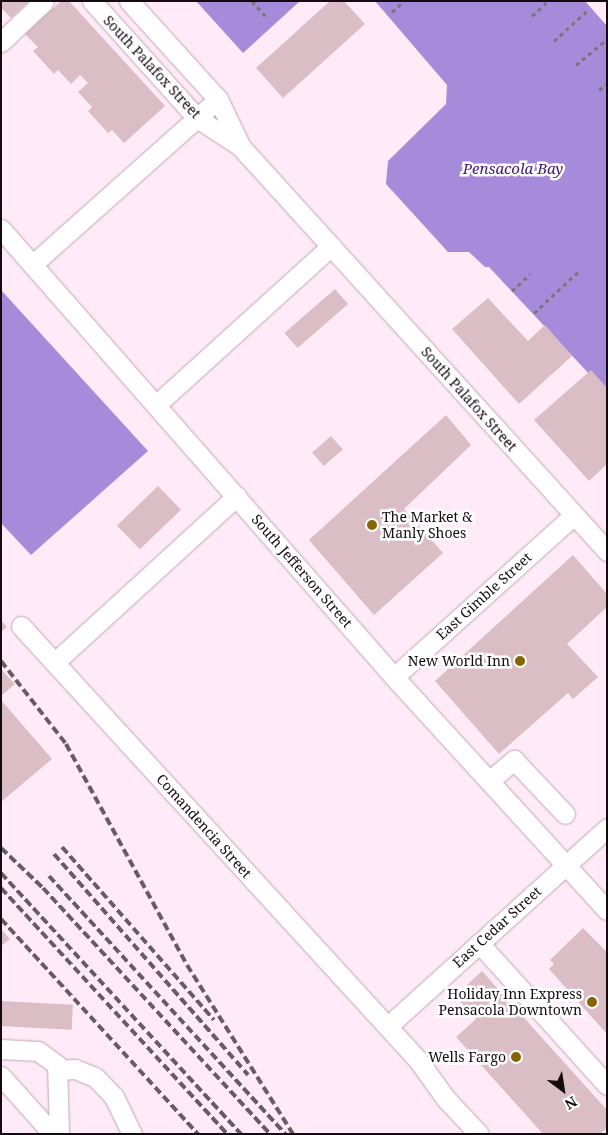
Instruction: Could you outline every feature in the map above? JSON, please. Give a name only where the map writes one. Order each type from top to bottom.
[{"type":"street","points":[[1,42],[44,1]]},
{"type":"street","name":"South Palafox Street","points":[[92,1],[197,118],[240,146],[607,551]]},
{"type":"street","name":"South Palafox Street","points":[[129,1],[218,100],[240,146]]},
{"type":"street","points":[[33,264],[218,100]]},
{"type":"street","name":"South Jefferson Street","points":[[1,229],[158,404],[394,677],[607,910]]},
{"type":"street","points":[[158,404],[331,246]]},
{"type":"street","points":[[55,662],[237,496]]},
{"type":"street","name":"East Gimble Street","points":[[394,677],[574,515]]},
{"type":"street","name":"Comandencia Street","points":[[21,626],[388,1026],[418,1060],[446,1099],[479,1134]]},
{"type":"street","points":[[489,781],[514,760],[565,814]]},
{"type":"street","name":"East Cedar Street","points":[[388,1026],[607,828]]},
{"type":"street","points":[[479,943],[607,1085]]},
{"type":"street","points":[[1,1048],[38,1051],[49,1057],[58,1070],[59,1134]]},
{"type":"street","points":[[58,1070],[83,1072],[107,1088],[132,1134]]},
{"type":"street","points":[[1,1076],[53,1134]]},
{"type":"path","points":[[252,1],[268,19]]},
{"type":"path","points":[[392,12],[404,1]]},
{"type":"path","points":[[532,16],[548,1]]},
{"type":"path","points":[[554,41],[586,11]]},
{"type":"path","points":[[576,65],[607,39]]},
{"type":"path","points":[[599,90],[607,84]]},
{"type":"path","points":[[534,313],[578,272]]},
{"type":"path","points":[[512,291],[530,274]]},
{"type":"water","points":[[196,1],[300,1],[243,53]]},
{"type":"water","name":"Pensacola Bay","points":[[375,1],[585,1],[607,26],[607,393],[489,267],[485,267],[469,252],[448,252],[386,184],[388,161],[446,104],[447,85]]},
{"type":"water","points":[[1,290],[148,451],[31,555],[1,523]]},
{"type":"building","points":[[1,1],[29,1],[11,18],[1,8]]},
{"type":"building","points":[[61,1],[69,1],[165,106],[124,143],[112,130],[108,133],[88,111],[92,107],[78,92],[88,83],[80,75],[71,84],[58,70],[54,74],[33,51],[38,47],[25,34]]},
{"type":"building","points":[[330,1],[344,1],[365,24],[283,98],[256,68]]},
{"type":"building","points":[[335,289],[348,304],[298,348],[284,333]]},
{"type":"building","points":[[488,298],[528,341],[545,325],[572,356],[519,404],[452,329]]},
{"type":"building","points":[[591,370],[607,388],[607,464],[589,481],[534,420]]},
{"type":"building","name":"The Market & Manly Shoes","points":[[446,415],[471,445],[404,509],[443,553],[374,615],[309,540]]},
{"type":"building","points":[[331,436],[343,450],[324,466],[312,452]]},
{"type":"building","points":[[158,486],[181,510],[140,549],[117,526]]},
{"type":"building","name":"New World Inn","points":[[573,555],[607,594],[607,607],[567,644],[598,677],[573,699],[568,693],[499,754],[435,681]]},
{"type":"building","points":[[1,620],[7,627],[1,632]]},
{"type":"building","points":[[1,669],[15,684],[1,696]]},
{"type":"building","points":[[1,700],[52,759],[1,802]]},
{"type":"building","name":"Holiday Inn Express Pensacola Downtown","points":[[583,928],[607,952],[607,1034],[549,969],[554,964],[550,960]]},
{"type":"building","points":[[1,929],[10,939],[1,946]]},
{"type":"building","points":[[482,971],[607,1110],[607,1128],[600,1134],[543,1134],[456,1037],[476,1019],[455,996]]},
{"type":"building","points":[[1,1001],[73,1005],[72,1030],[1,1026]]},
{"type":"railway","points":[[1,661],[66,744],[187,965],[293,1134]]},
{"type":"railway","points":[[62,847],[214,1020]]},
{"type":"railway","points":[[1,848],[43,888],[270,1134]]},
{"type":"railway","points":[[54,854],[248,1075]]},
{"type":"railway","points":[[1,873],[241,1134]]},
{"type":"railway","points":[[49,876],[285,1134]]},
{"type":"railway","points":[[1,888],[227,1134]]},
{"type":"railway","points":[[1,919],[198,1134]]},
{"type":"place","name":"The Market & Manly Shoes","points":[[372,525]]},
{"type":"place","name":"New World Inn","points":[[520,661]]},
{"type":"place","name":"Holiday Inn Express Pensacola Downtown","points":[[592,1002]]},
{"type":"place","name":"Wells Fargo","points":[[516,1057]]}]
